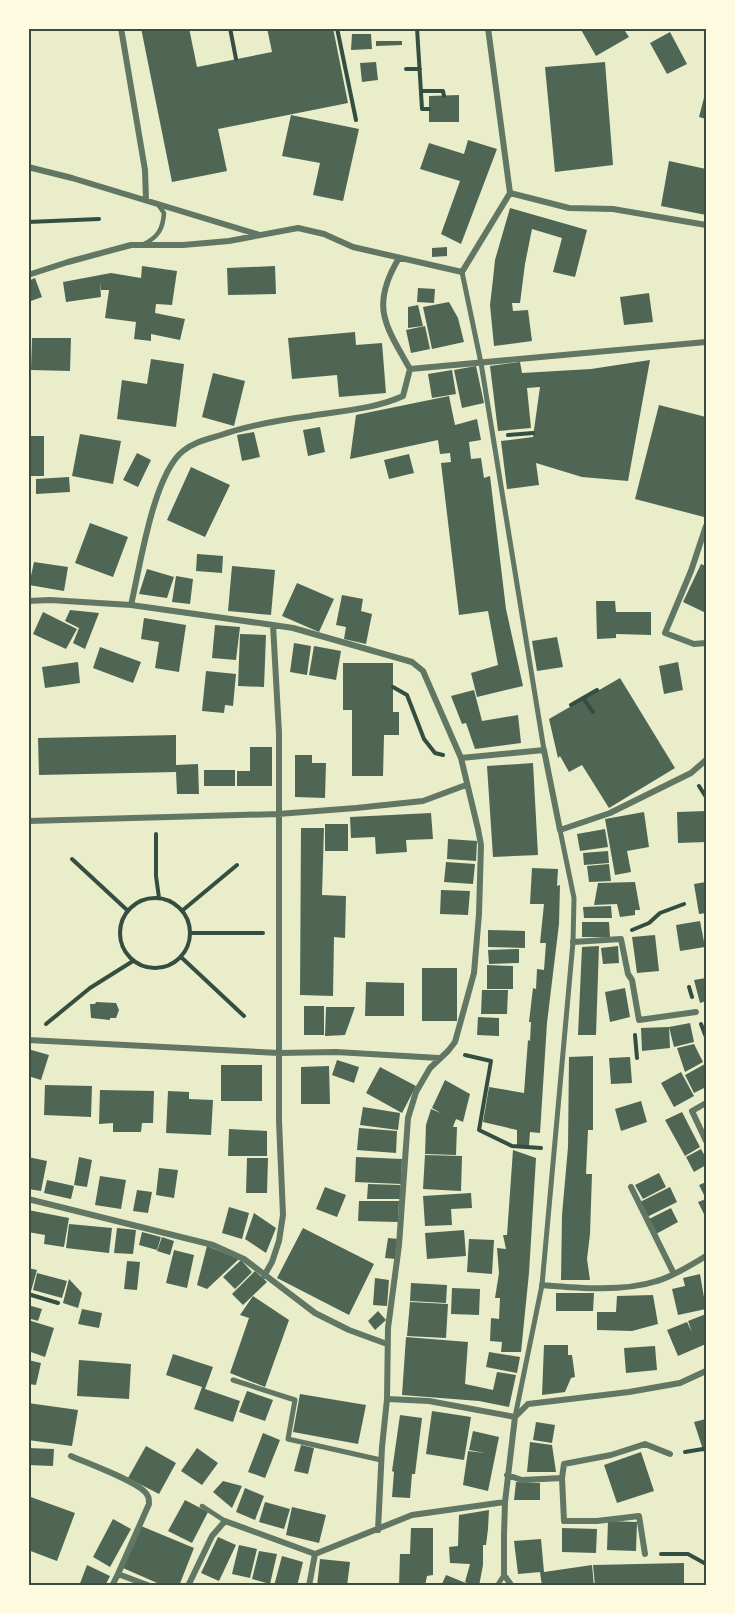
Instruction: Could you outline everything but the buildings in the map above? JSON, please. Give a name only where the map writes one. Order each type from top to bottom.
[{"type":"street","points":[[121,28],[145,170],[146,200]]},
{"type":"street","points":[[488,28],[510,193],[462,272],[481,363],[544,750],[574,898],[573,942],[542,1285],[507,1475],[504,1575],[497,1586]]},
{"type":"street","points":[[28,167],[72,178],[263,236]]},
{"type":"street","points":[[510,193],[569,208],[613,209],[706,225]]},
{"type":"street","points":[[28,275],[131,245],[183,245],[263,236],[298,228],[324,234],[353,247],[462,272]]},
{"type":"street","points":[[131,605],[146,534],[160,491],[177,456],[185,449],[201,440],[245,426],[372,406],[403,396],[410,369],[393,339],[383,313],[382,299],[390,272],[399,258]]},
{"type":"street","points":[[410,369],[706,342]]},
{"type":"street","points":[[706,526],[691,571],[665,633],[694,644],[706,643]]},
{"type":"street","points":[[28,601],[50,600],[131,605],[273,625],[412,662],[418,666],[428,680],[461,758],[481,845],[479,914],[472,983],[455,1042],[422,1080],[408,1118],[399,1245],[387,1344],[387,1399],[381,1460],[378,1530]]},
{"type":"street","points":[[264,1276],[272,1262],[282,1229],[278,933],[279,734],[273,625]]},
{"type":"street","points":[[461,758],[544,750]]},
{"type":"street","points":[[560,830],[610,813],[691,773],[706,760]]},
{"type":"street","points":[[28,821],[278,813],[423,801],[466,785]]},
{"type":"street","points":[[573,942],[621,939],[628,974],[632,980],[639,1020],[696,1012]]},
{"type":"street","points":[[28,1040],[279,1053],[377,1054],[439,1058]]},
{"type":"street","points":[[706,1103],[692,1111],[706,1141]]},
{"type":"street","points":[[631,1187],[674,1274]]},
{"type":"street","points":[[28,1198],[213,1245],[244,1259],[315,1313],[348,1330],[387,1344]]},
{"type":"street","points":[[542,1285],[625,1288],[658,1281],[706,1256]]},
{"type":"street","points":[[516,1417],[528,1404],[629,1392],[680,1383],[706,1371]]},
{"type":"street","points":[[233,1380],[295,1400],[288,1439],[381,1460]]},
{"type":"street","points":[[387,1399],[429,1401],[516,1417]]},
{"type":"street","points":[[645,1554],[639,1516],[597,1521],[564,1521],[562,1478],[564,1464],[611,1455],[645,1444],[669,1454]]},
{"type":"street","points":[[71,1456],[141,1489],[149,1498],[149,1504],[112,1586]]},
{"type":"street","points":[[507,1475],[522,1480],[562,1478]]},
{"type":"street","points":[[188,1586],[212,1536],[225,1521],[315,1554],[412,1515],[505,1502]]},
{"type":"street","points":[[309,1586],[315,1554]]},
{"type":"street","points":[[118,1574],[150,1586]]},
{"type":"street","points":[[504,1575],[512,1586]]},
{"type":"lane","points":[[141,245],[160,232],[164,213],[157,204]]},
{"type":"lane","points":[[202,1506],[225,1521]]},
{"type":"path","points":[[230,28],[236,59]]},
{"type":"path","points":[[337,28],[356,120]]},
{"type":"path","points":[[417,28],[422,109],[429,109]]},
{"type":"path","points":[[406,69],[420,69]]},
{"type":"path","points":[[422,91],[443,91],[444,96]]},
{"type":"path","points":[[28,222],[99,219]]},
{"type":"path","points":[[492,436],[533,433]]},
{"type":"path","points":[[393,687],[407,695],[424,739],[435,753],[461,758]]},
{"type":"path","points":[[571,705],[597,690]]},
{"type":"path","points":[[583,698],[593,712]]},
{"type":"path","points":[[698,783],[706,797]]},
{"type":"path","points":[[156,833],[156,876],[159,898]]},
{"type":"path","points":[[72,860],[127,910]]},
{"type":"path","points":[[183,910],[237,865]]},
{"type":"path","points":[[159,898],[174,903],[183,910],[191,933],[181,957],[168,966],[144,967],[125,953],[120,941],[120,929],[127,910],[141,900],[159,898]]},
{"type":"path","points":[[621,939],[625,933],[649,923],[660,913],[684,904]]},
{"type":"path","points":[[191,933],[278,933]]},
{"type":"path","points":[[181,957],[244,1016]]},
{"type":"path","points":[[43,1026],[90,988],[134,961]]},
{"type":"path","points":[[637,1058],[635,1025],[639,1020]]},
{"type":"path","points":[[448,1052],[491,1061],[479,1130],[512,1146],[553,1149]]},
{"type":"path","points":[[28,1294],[58,1303]]},
{"type":"path","points":[[645,1554],[688,1554],[706,1564]]}]
